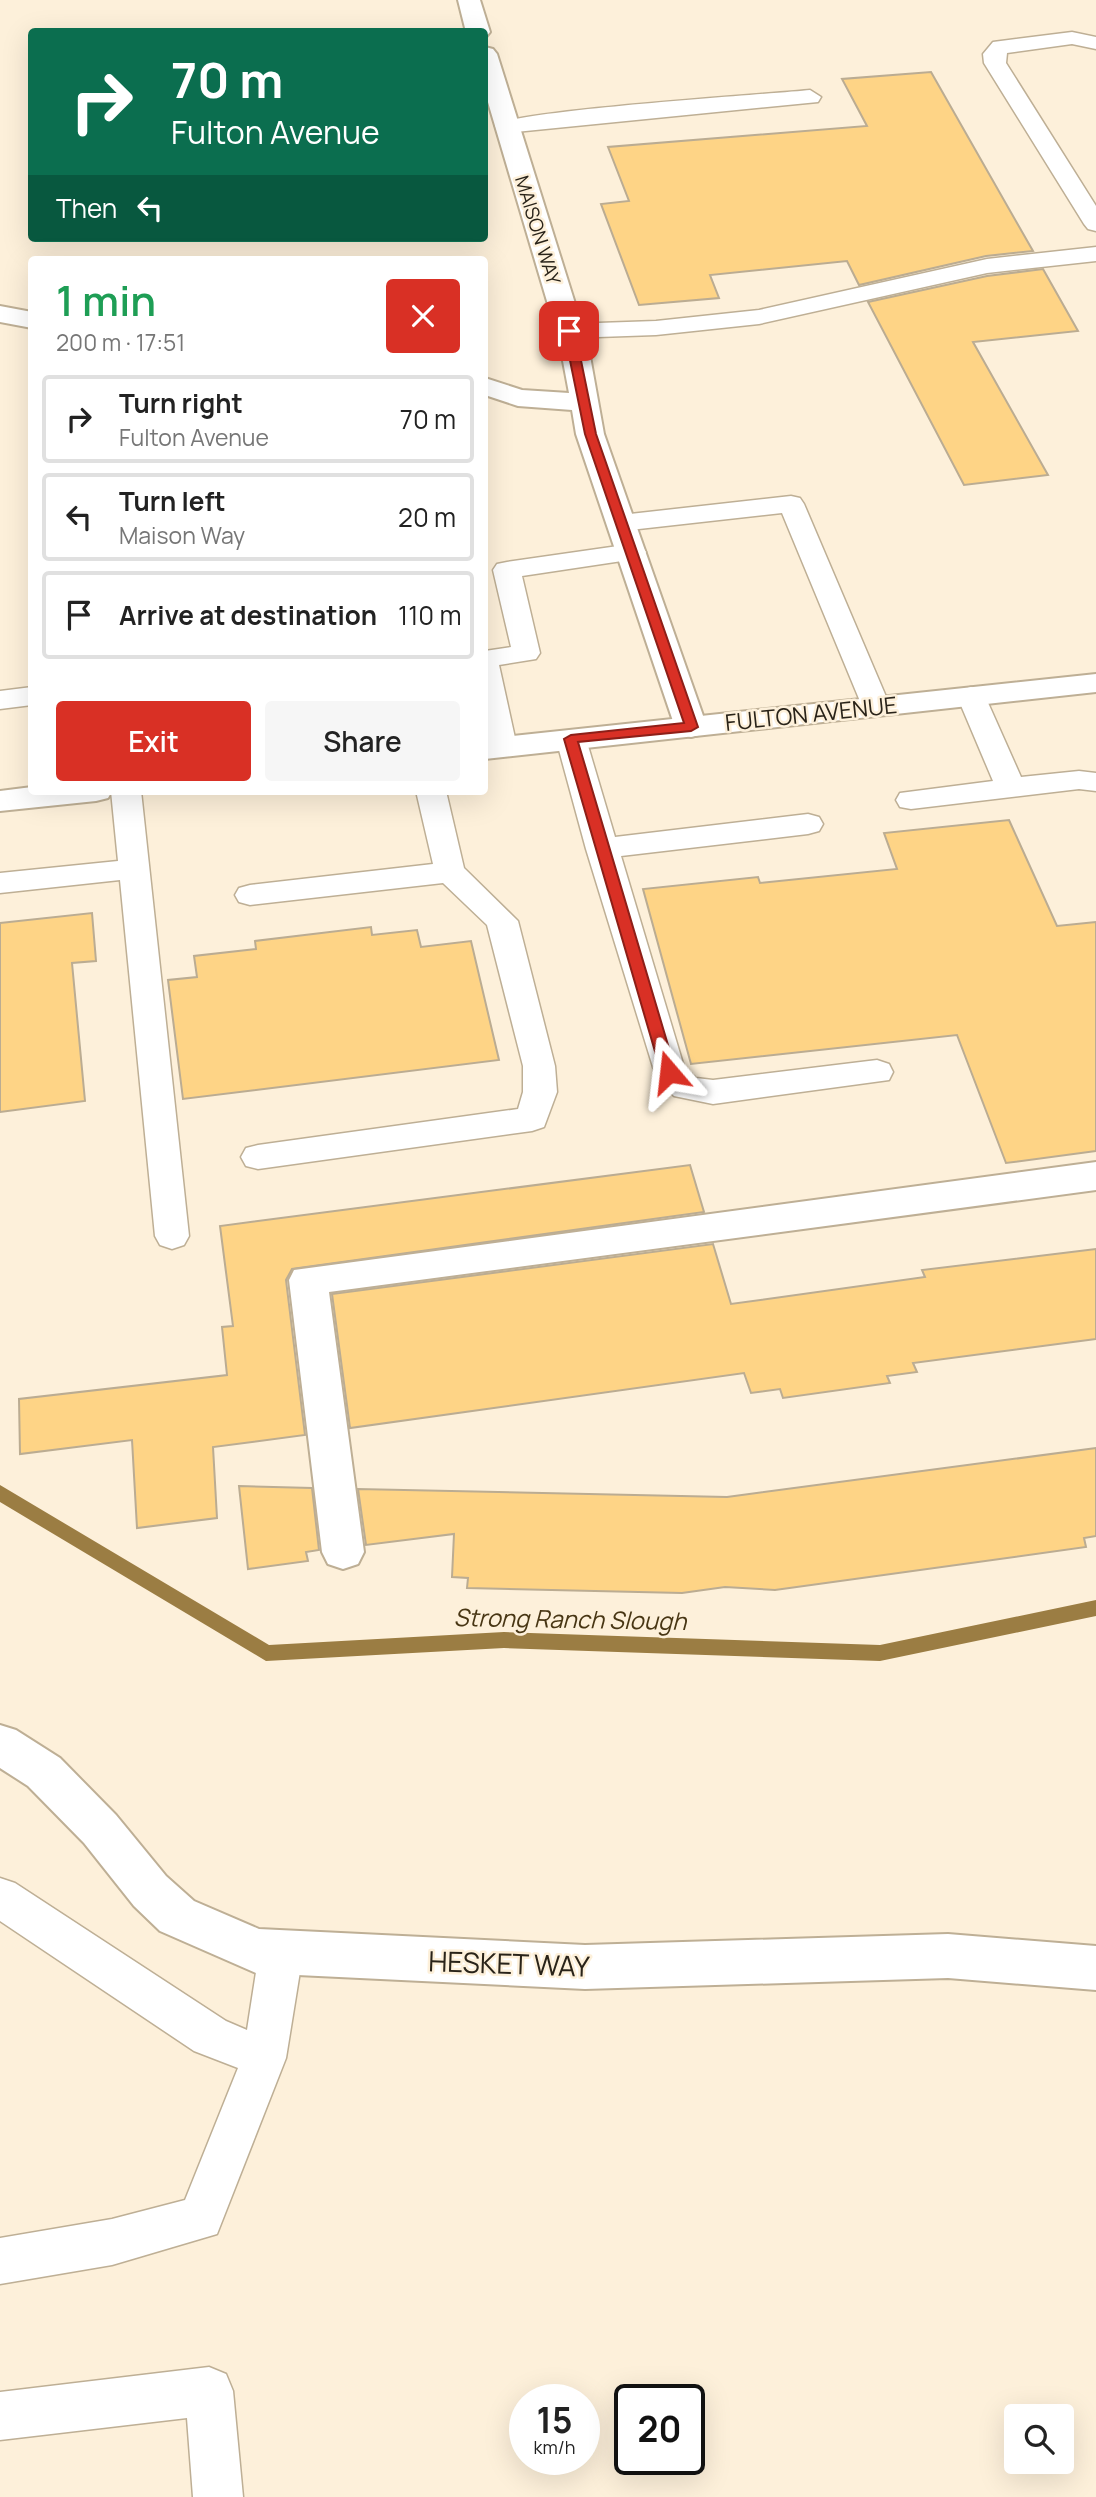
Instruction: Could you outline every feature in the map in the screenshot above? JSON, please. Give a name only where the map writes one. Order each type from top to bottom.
[{"type":"street","points":[[469,0],[477,28]]},
{"type":"street","name":"MAISON WAY","points":[[488,64],[569,331],[590,434],[691,727]]},
{"type":"street","points":[[0,314],[28,319]]},
{"type":"street","points":[[488,387],[518,398],[584,402]]},
{"type":"street","name":"FULTON AVENUE","points":[[494,748],[1096,683]]},
{"type":"street","points":[[0,802],[61,795]]},
{"type":"street","points":[[343,1552],[308,1280],[1096,1176]]},
{"type":"street","name":"HESKET WAY","points":[[1,1746],[44,1772],[107,1837],[150,1892],[177,1916],[256,1951],[585,1967],[948,1956],[1096,1968]]},
{"type":"lane","points":[[1096,43],[1072,38],[1001,47],[994,54],[995,63],[1096,223]]},
{"type":"lane","points":[[506,126],[558,118],[810,97]]},
{"type":"lane","points":[[569,331],[656,328],[759,317],[987,266],[1096,254]]},
{"type":"lane","points":[[621,523],[791,504],[876,706]]},
{"type":"lane","points":[[488,659],[526,653],[507,569],[632,552]]},
{"type":"lane","points":[[488,693],[494,748]]},
{"type":"lane","points":[[0,700],[28,696]]},
{"type":"lane","points":[[971,696],[1011,788]]},
{"type":"lane","points":[[571,739],[601,849],[669,1072],[686,1088],[713,1092],[877,1072]]},
{"type":"lane","points":[[911,800],[1079,780],[1096,782]]},
{"type":"lane","points":[[126,795],[172,1236]]},
{"type":"lane","points":[[258,1157],[532,1119],[540,1092],[539,1066],[502,921],[450,872],[432,795]]},
{"type":"lane","points":[[601,849],[808,824]]},
{"type":"lane","points":[[0,883],[134,869]]},
{"type":"lane","points":[[250,895],[450,872]]},
{"type":"lane","points":[[0,1897],[210,2036],[264,2058]]},
{"type":"lane","points":[[0,2261],[112,2242],[201,2218],[264,2058],[281,1953]]},
{"type":"lane","points":[[0,2416],[209,2392],[218,2497]]},
{"type":"building","points":[[931,72],[1033,251],[986,256],[859,285],[847,261],[710,275],[719,298],[639,305],[601,204],[629,201],[608,147],[867,126],[842,79]]},
{"type":"building","points":[[1043,269],[1078,331],[973,342],[1048,475],[964,485],[868,302],[987,276]]},
{"type":"building","points":[[1009,820],[1057,926],[1096,922],[1096,1151],[1006,1163],[957,1035],[691,1064],[643,889],[758,877],[760,883],[897,869],[884,833]]},
{"type":"building","points":[[92,913],[96,961],[72,963],[85,1101],[0,1112],[0,923]]},
{"type":"building","points":[[371,927],[372,935],[417,930],[421,947],[471,941],[499,1060],[183,1099],[168,980],[197,977],[194,956],[256,949],[255,941]]},
{"type":"building","points":[[690,1165],[704,1212],[292,1269],[286,1280],[305,1435],[213,1447],[217,1518],[137,1528],[132,1440],[20,1454],[19,1399],[227,1375],[222,1327],[233,1326],[220,1226]]},
{"type":"building","points":[[713,1244],[731,1304],[925,1277],[922,1270],[1096,1249],[1096,1339],[913,1363],[917,1372],[887,1376],[890,1383],[783,1398],[780,1389],[751,1393],[744,1373],[350,1428],[332,1294]]},
{"type":"building","points":[[1096,1448],[1096,1536],[1084,1538],[1086,1547],[775,1590],[725,1587],[682,1593],[467,1588],[468,1578],[452,1577],[454,1534],[366,1545],[358,1489],[727,1497]]},
{"type":"building","points":[[239,1486],[312,1488],[319,1550],[306,1552],[308,1561],[248,1569]]},
{"type":"waterway","name":"Strong Ranch Slough","points":[[0,1493],[266,1653],[504,1640],[880,1653],[1096,1608]]},
{"type":"route","points":[[569,331],[574,345],[590,434],[691,727],[571,739],[614,893],[669,1072]]}]
